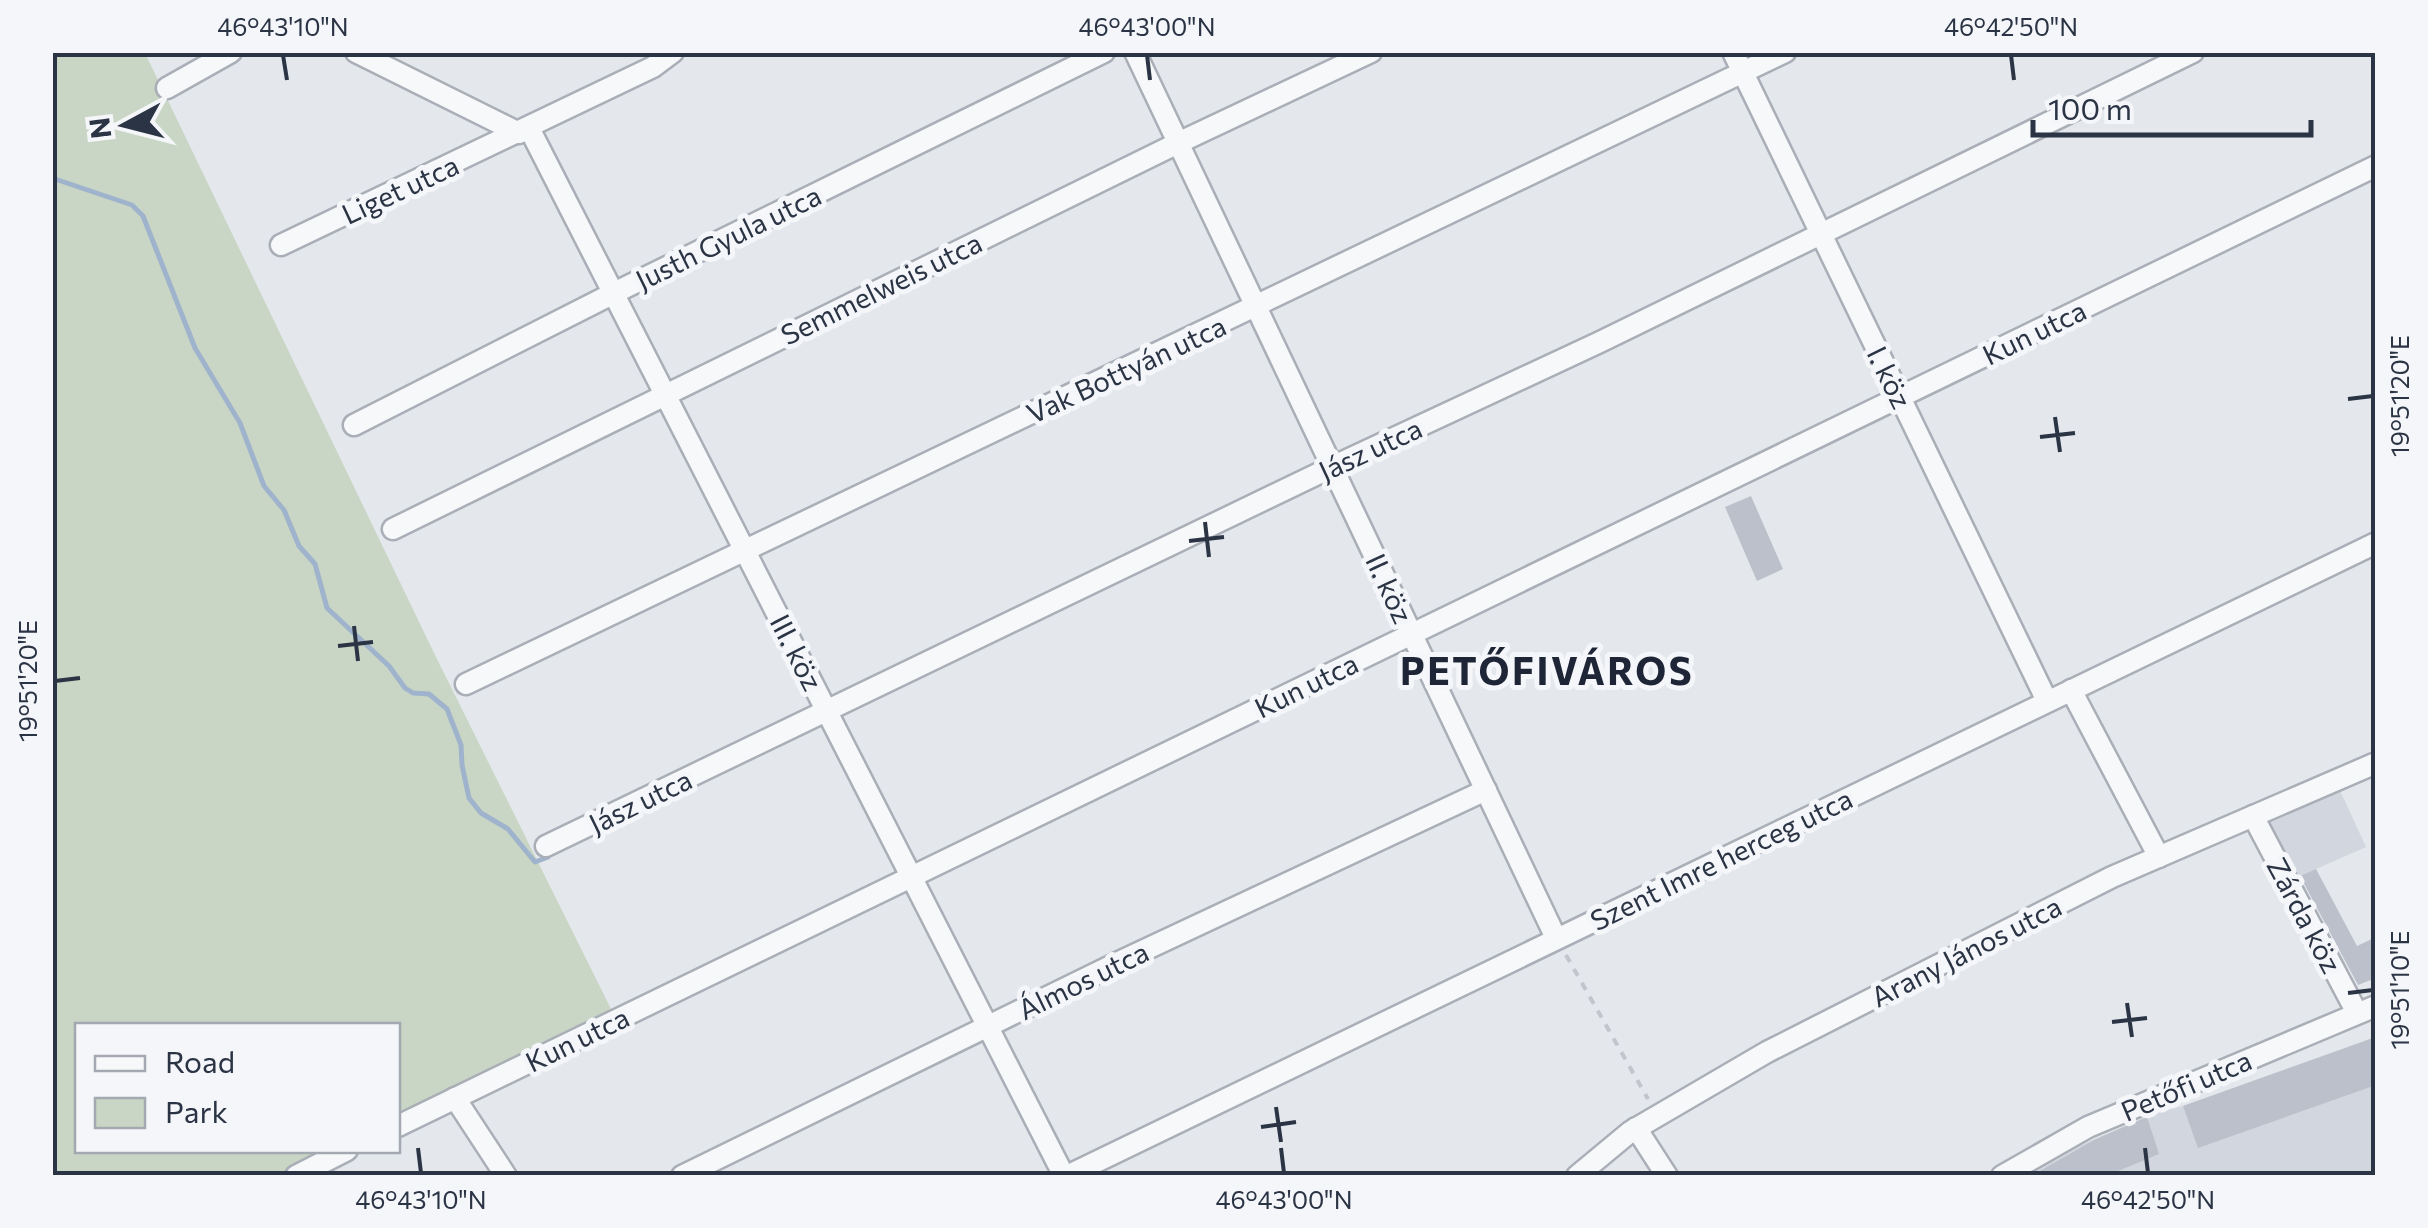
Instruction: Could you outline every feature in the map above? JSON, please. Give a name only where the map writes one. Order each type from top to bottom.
[{"type":"street","points":[[167,88],[231,52]]},
{"type":"street","points":[[356,52],[524,130]]},
{"type":"street","name":"Liget utca","points":[[282,245],[653,67],[673,52]]},
{"type":"street","name":"Justh Gyula utca","points":[[354,425],[1104,52]]},
{"type":"street","name":"II. köz","points":[[1135,52],[1556,938]]},
{"type":"street","name":"Semmelweis utca","points":[[393,528],[1372,52]]},
{"type":"street","name":"I. köz","points":[[1733,52],[2048,701]]},
{"type":"street","name":"Vak Bottyán utca","points":[[466,684],[1786,52]]},
{"type":"street","name":"Jász utca","points":[[546,846],[1600,342],[2193,52]]},
{"type":"street","name":"III. köz","points":[[524,130],[614,293],[1065,1176]]},
{"type":"street","name":"Kun utca","points":[[400,1125],[2376,166]]},
{"type":"street","name":"Szent Imre herceg utca","points":[[1065,1176],[2376,543]]},
{"type":"street","points":[[2071,690],[2159,856]]},
{"type":"street","name":"Arany János utca","points":[[1577,1176],[1636,1128],[1767,1052],[2112,877],[2376,763]]},
{"type":"street","name":"Álmos utca","points":[[682,1176],[1486,790]]},
{"type":"street","name":"Zárda köz","points":[[2253,816],[2366,1009]]},
{"type":"street","name":"Petőfi utca","points":[[2002,1176],[2088,1127],[2366,1009]]},
{"type":"street","points":[[455,1098],[506,1176]]},
{"type":"street","points":[[1636,1128],[1666,1176]]},
{"type":"street","points":[[296,1176],[341,1153]]},
{"type":"path","points":[[1556,938],[1657,1116]]},
{"type":"shaded area","points":[[2337,784],[2366,847],[2291,880],[2259,819]]},
{"type":"shaded area","points":[[2375,1037],[2375,1175],[2024,1176],[2056,1156],[2147,1116]]},
{"type":"green space","points":[[53,53],[145,53],[435,655],[615,1017],[400,1122],[400,1023],[75,1023],[75,1153],[336,1153],[289,1175],[53,1175]]},
{"type":"building","points":[[1751,496],[1783,569],[1757,581],[1725,507]]},
{"type":"building","points":[[2316,869],[2357,946],[2376,937],[2376,978],[2358,985],[2300,876]]},
{"type":"building","points":[[2376,1037],[2376,1085],[2198,1148],[2183,1106]]},
{"type":"building","points":[[2147,1117],[2159,1154],[2106,1176],[2031,1176],[2094,1140]]},
{"type":"waterway","points":[[52,178],[132,205],[143,216],[195,348],[240,423],[264,486],[284,510],[299,546],[315,564],[327,608],[389,666],[405,688],[429,694],[447,709],[461,745],[469,798],[481,813],[508,829],[535,862],[548,857]]},
{"type":"district","name":"PETŐFIVÁROS","points":[[1547,669]]}]
